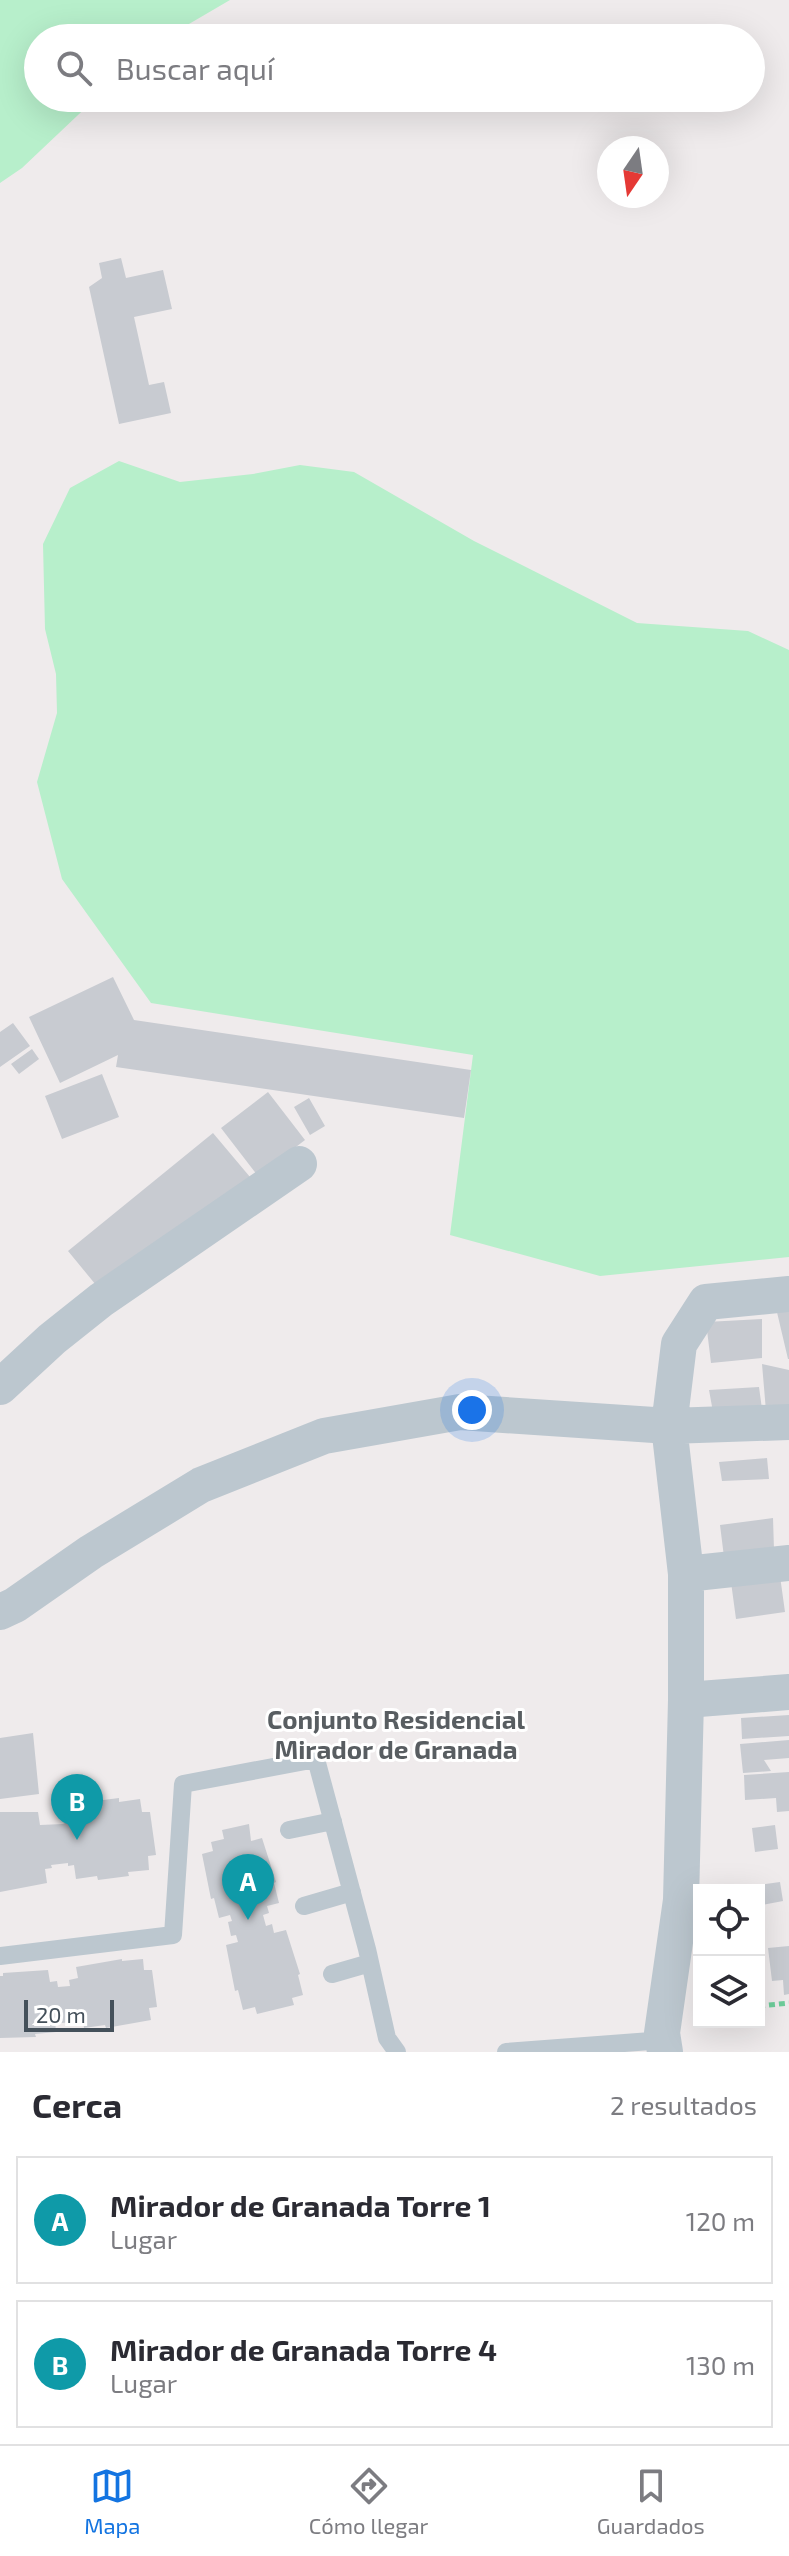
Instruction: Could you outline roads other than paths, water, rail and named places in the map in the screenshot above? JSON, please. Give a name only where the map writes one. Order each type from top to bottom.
[{"type":"street","points":[[0,1387],[52,1339],[101,1300],[299,1164]]},
{"type":"street","points":[[664,2046],[662,2033],[681,1900],[686,1700],[686,1574],[669,1426],[679,1344],[706,1302],[789,1294]]},
{"type":"street","points":[[0,1612],[201,1485],[324,1436],[460,1412],[669,1426],[789,1422]]},
{"type":"street","points":[[686,1574],[789,1563]]},
{"type":"street","points":[[686,1700],[789,1692]]},
{"type":"lane","points":[[0,1956],[173,1935],[183,1784],[316,1759],[387,2038],[389,2045],[397,2052]]},
{"type":"lane","points":[[289,1830],[333,1821]]},
{"type":"lane","points":[[304,1906],[352,1892]]},
{"type":"lane","points":[[332,1974],[370,1963]]},
{"type":"lane","points":[[506,2052],[664,2046]]},
{"type":"place","name":"Mirador de Granada Torre 4","points":[[77,1840]]},
{"type":"place","name":"Mirador de Granada Torre 1","points":[[248,1920]]},
{"type":"district","name":"Conjunto Residencial Mirador de Granada","points":[[396,1735]]}]
